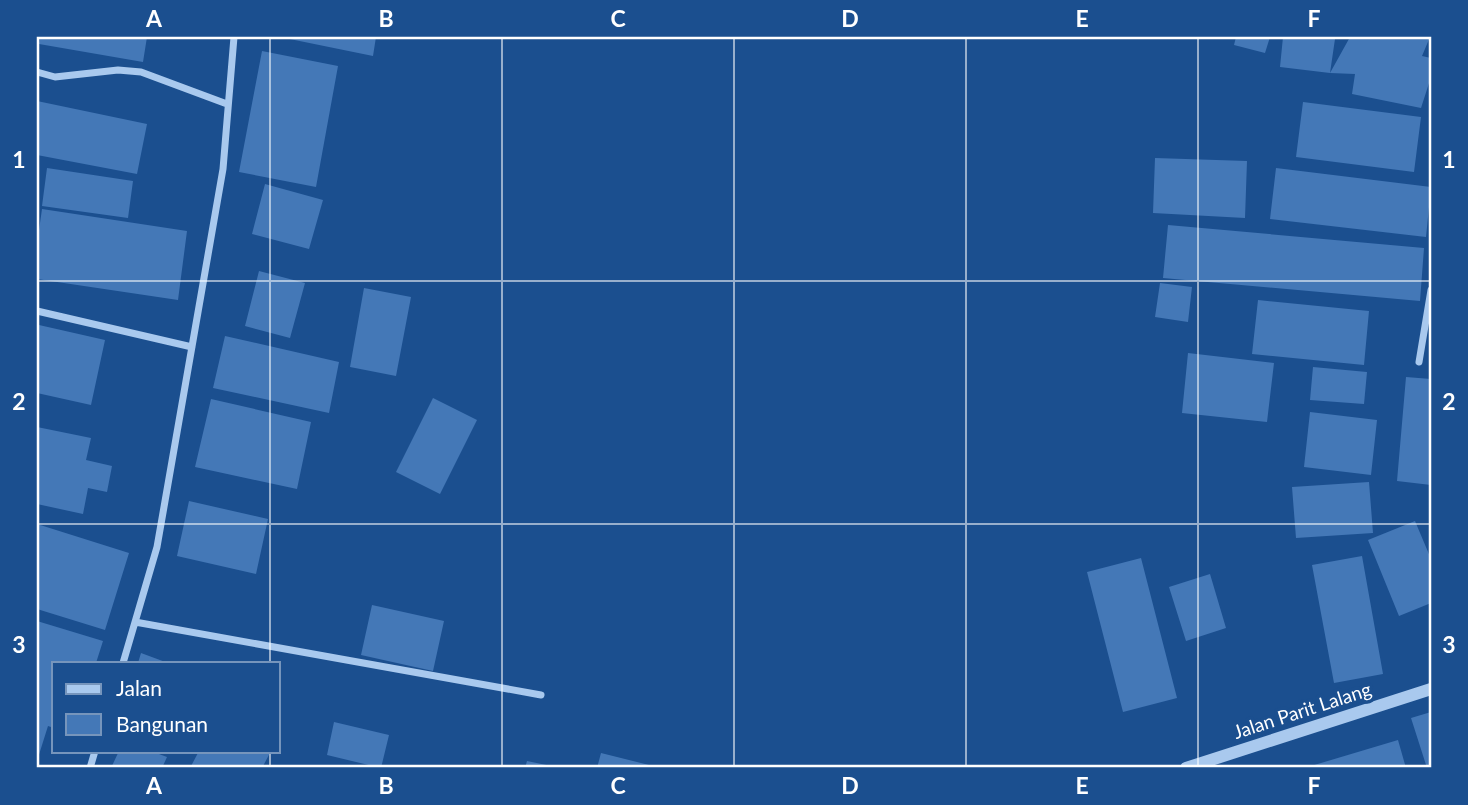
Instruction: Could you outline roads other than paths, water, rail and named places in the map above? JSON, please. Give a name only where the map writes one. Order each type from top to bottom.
[{"type":"street","points":[[123,662],[157,547],[223,169],[234,37]]},
{"type":"street","points":[[37,72],[55,77],[118,70],[141,72],[227,104]]},
{"type":"street","points":[[1419,362],[1431,290]]},
{"type":"street","points":[[37,311],[192,348]]},
{"type":"street","points":[[135,622],[541,695]]},
{"type":"street","name":"Jalan Parit Lalang","points":[[1186,768],[1431,689]]}]
